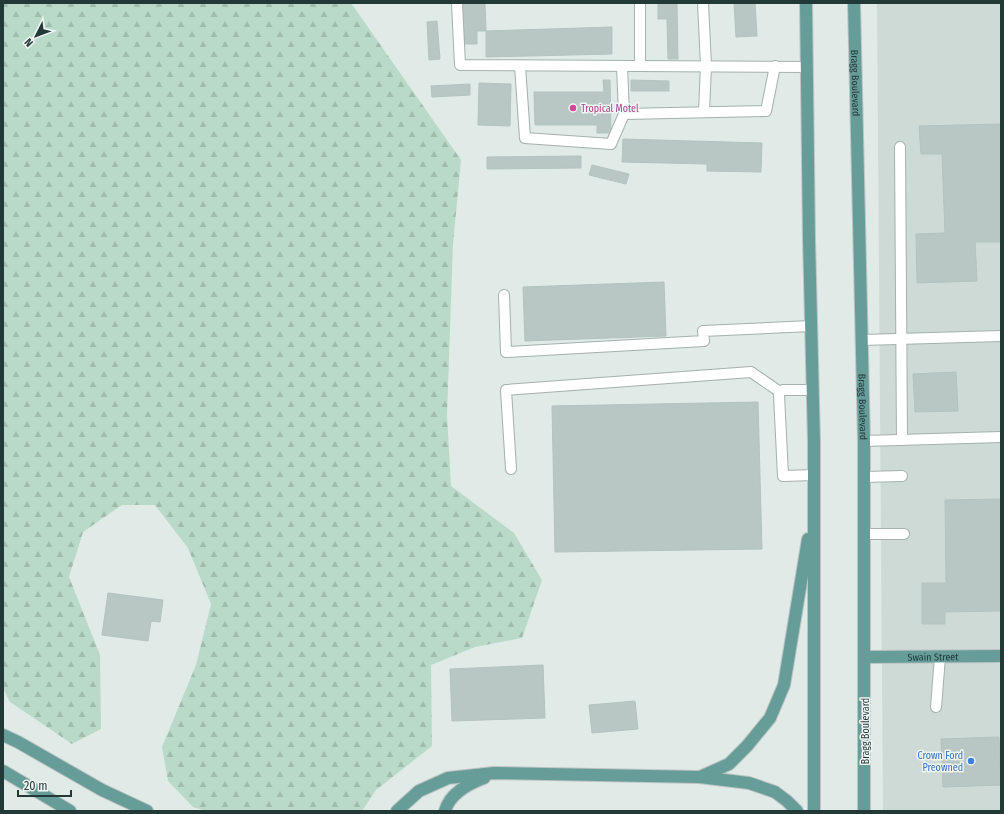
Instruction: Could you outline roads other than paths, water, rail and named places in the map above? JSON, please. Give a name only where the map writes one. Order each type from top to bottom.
[{"type":"main road","points":[[806,3],[814,475],[814,811]]},
{"type":"main road","name":"Bragg Boulevard","points":[[854,3],[865,477],[864,811]]},
{"type":"main road","points":[[699,777],[729,764],[747,746],[770,718],[784,685],[814,505]]},
{"type":"main road","name":"Swain Street","points":[[865,658],[1001,656]]},
{"type":"main road","points":[[3,735],[102,790],[147,811]]},
{"type":"main road","points":[[3,771],[56,808],[70,811]]},
{"type":"main road","points":[[445,811],[455,794],[469,784],[494,773]]},
{"type":"main road","points":[[397,811],[419,791],[448,778],[494,773],[699,777],[749,783],[775,792],[787,800],[797,811]]},
{"type":"lane","points":[[457,3],[460,65],[806,66]]},
{"type":"lane","points":[[640,3],[640,66]]},
{"type":"lane","points":[[703,3],[706,66],[704,112]]},
{"type":"lane","points":[[520,66],[525,138],[611,144],[624,114],[622,66]]},
{"type":"lane","points":[[624,114],[766,111],[775,66]]},
{"type":"lane","points":[[900,147],[902,440]]},
{"type":"lane","points":[[504,295],[506,352],[704,340],[703,331],[811,326]]},
{"type":"lane","points":[[862,340],[1001,336]]},
{"type":"lane","points":[[511,469],[506,390],[751,372],[780,392]]},
{"type":"lane","points":[[780,392],[783,390],[813,390]]},
{"type":"lane","points":[[780,392],[783,476],[814,475]]},
{"type":"lane","points":[[864,441],[1001,437]]},
{"type":"lane","points":[[865,477],[902,476]]},
{"type":"lane","points":[[865,534],[904,534]]},
{"type":"lane","points":[[936,707],[940,657]]},
{"type":"place","name":"Tropical Motel","points":[[573,108]]},
{"type":"place","name":"Crown Ford Preowned","points":[[971,761]]}]
